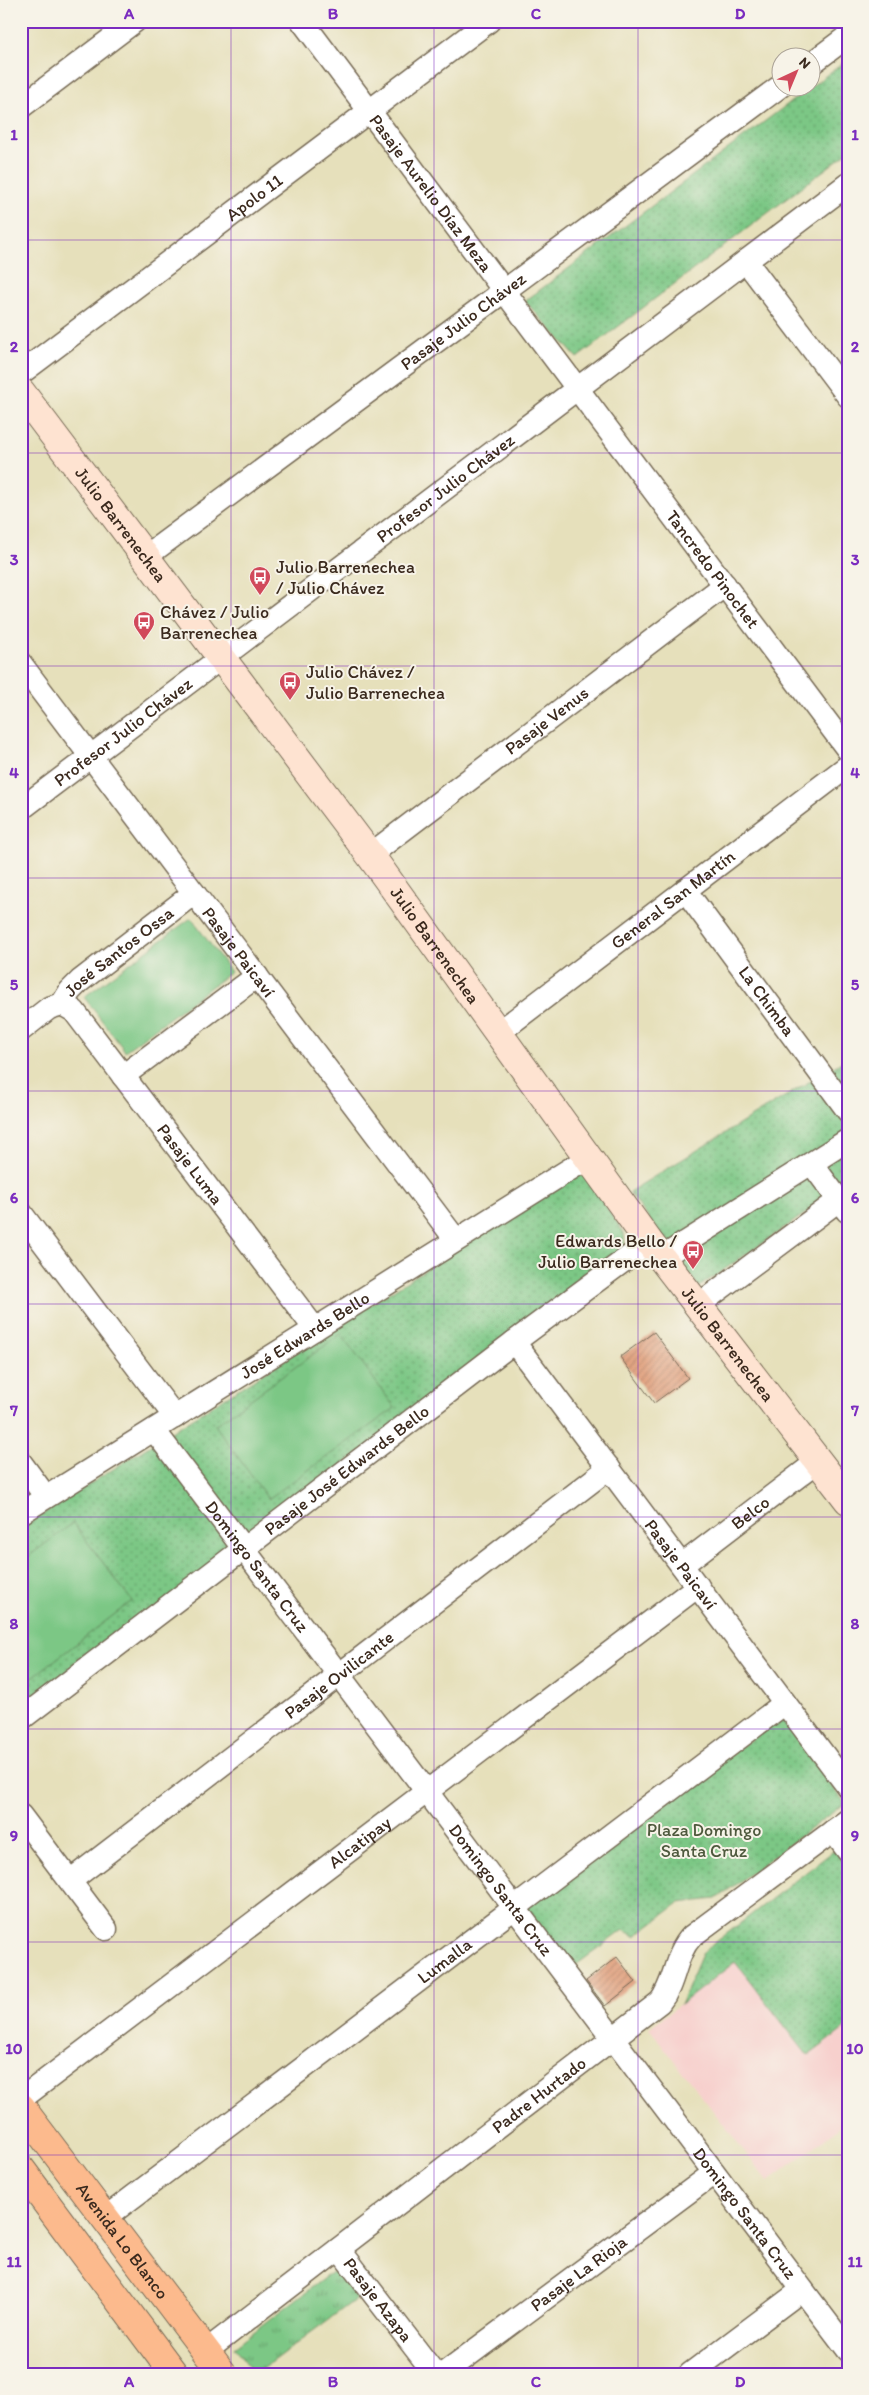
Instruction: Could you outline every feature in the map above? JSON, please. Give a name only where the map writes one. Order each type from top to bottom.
[{"type":"main road","name":"Avenida Lo Blanco","points":[[21,2107],[223,2374]]},
{"type":"main road","name":"Avenida Lo Blanco","points":[[21,2169],[174,2374]]},
{"type":"street","points":[[21,107],[135,21]]},
{"type":"street","name":"Pasaje Aurelio Díaz Meza","points":[[302,21],[578,388]]},
{"type":"street","name":"Apolo 11","points":[[21,373],[489,21]]},
{"type":"street","points":[[844,21],[848,26]]},
{"type":"street","points":[[822,56],[848,36]]},
{"type":"street","name":"Pasaje Julio Chávez","points":[[145,557],[772,92]]},
{"type":"street","name":"Profesor Julio Chávez","points":[[21,810],[848,184]]},
{"type":"street","points":[[746,261],[848,396]]},
{"type":"street","name":"Tancredo Pinochet","points":[[578,388],[848,750]]},
{"type":"street","name":"Julio Barrenechea","points":[[21,392],[370,855],[655,1250],[848,1500]]},
{"type":"street","name":"Pasaje Venus","points":[[370,855],[725,585]]},
{"type":"street","name":"Pasaje Paicaví","points":[[21,664],[456,1240]]},
{"type":"street","name":"General San Martín","points":[[498,1033],[848,766]]},
{"type":"street","name":"La Chimba","points":[[685,890],[848,1112]]},
{"type":"street","name":"José Santos Ossa","points":[[21,1030],[55,1004],[62,1004],[70,991],[80,981],[194,893]]},
{"type":"street","points":[[123,1076],[257,976]]},
{"type":"street","name":"Pasaje Luma","points":[[62,1004],[74,1011],[315,1329]]},
{"type":"street","points":[[655,1250],[812,1164],[848,1140]]},
{"type":"street","name":"José Edwards Bello","points":[[21,1513],[588,1158]]},
{"type":"street","points":[[697,1306],[843,1206],[812,1164]]},
{"type":"street","points":[[21,1212],[175,1417]]},
{"type":"street","name":"Pasaje José Edwards Bello","points":[[21,1719],[514,1342],[655,1250]]},
{"type":"street","name":"Pasaje Paicaví","points":[[514,1342],[848,1786]]},
{"type":"street","name":"Domingo Santa Cruz","points":[[154,1430],[610,2038],[848,2350]]},
{"type":"street","name":"Belco","points":[[682,1565],[818,1461]]},
{"type":"street","points":[[21,1463],[46,1497]]},
{"type":"street","name":"Pasaje Ovilicante","points":[[70,1881],[609,1468]]},
{"type":"street","name":"Alcatipay","points":[[21,2100],[698,1586]]},
{"type":"street","name":"Lumalla","points":[[105,2218],[785,1703]]},
{"type":"street","points":[[21,1816],[106,1929]]},
{"type":"street","points":[[840,1825],[848,1851]]},
{"type":"street","name":"Padre Hurtado","points":[[206,2350],[610,2038],[660,2002],[673,1981],[679,1955],[692,1936],[840,1825]]},
{"type":"street","name":"Pasaje La Rioja","points":[[443,2374],[714,2173]]},
{"type":"street","name":"Pasaje Azapa","points":[[339,2249],[436,2374]]},
{"type":"street","points":[[690,2374],[802,2290]]},
{"type":"shaded area","points":[[736,1961],[808,2056],[848,2026],[848,2121],[768,2182],[649,2028]]},
{"type":"green space","points":[[848,59],[848,152],[577,358],[525,301],[796,98],[822,98],[822,78]]},
{"type":"green space","points":[[191,918],[231,972],[125,1051],[84,997]]},
{"type":"green space","points":[[848,1058],[848,1184],[699,1287],[629,1192]]},
{"type":"green space","points":[[581,1170],[624,1233],[625,1247],[21,1714],[21,1528]]},
{"type":"green space","points":[[341,1334],[395,1408],[268,1499],[215,1425]]},
{"type":"green space","points":[[73,1523],[132,1601],[21,1686],[21,1562]]},
{"type":"green space","name":"Plaza Domingo Santa Cruz","points":[[781,1717],[845,1803],[716,1899],[679,1903],[635,1936],[623,1930],[572,1968],[525,1907]]},
{"type":"green space","points":[[836,1849],[848,1865],[848,2026],[808,2056],[735,1962],[680,2005],[703,1952]]},
{"type":"green space","points":[[341,2265],[363,2294],[255,2374],[234,2347]]},
{"type":"building","points":[[654,1332],[688,1378],[654,1403],[620,1357]]},
{"type":"building","points":[[617,1957],[636,1982],[605,2006],[586,1981]]},
{"type":"place","name":"Julio Barrenechea / Julio Chávez","points":[[260,596]]},
{"type":"place","name":"Chávez / Julio Barrenechea","points":[[144,641]]},
{"type":"place","name":"Julio Chávez / Julio Barrenechea","points":[[290,701]]},
{"type":"place","name":"Edwards Bello / Julio Barrenechea","points":[[693,1270]]}]
